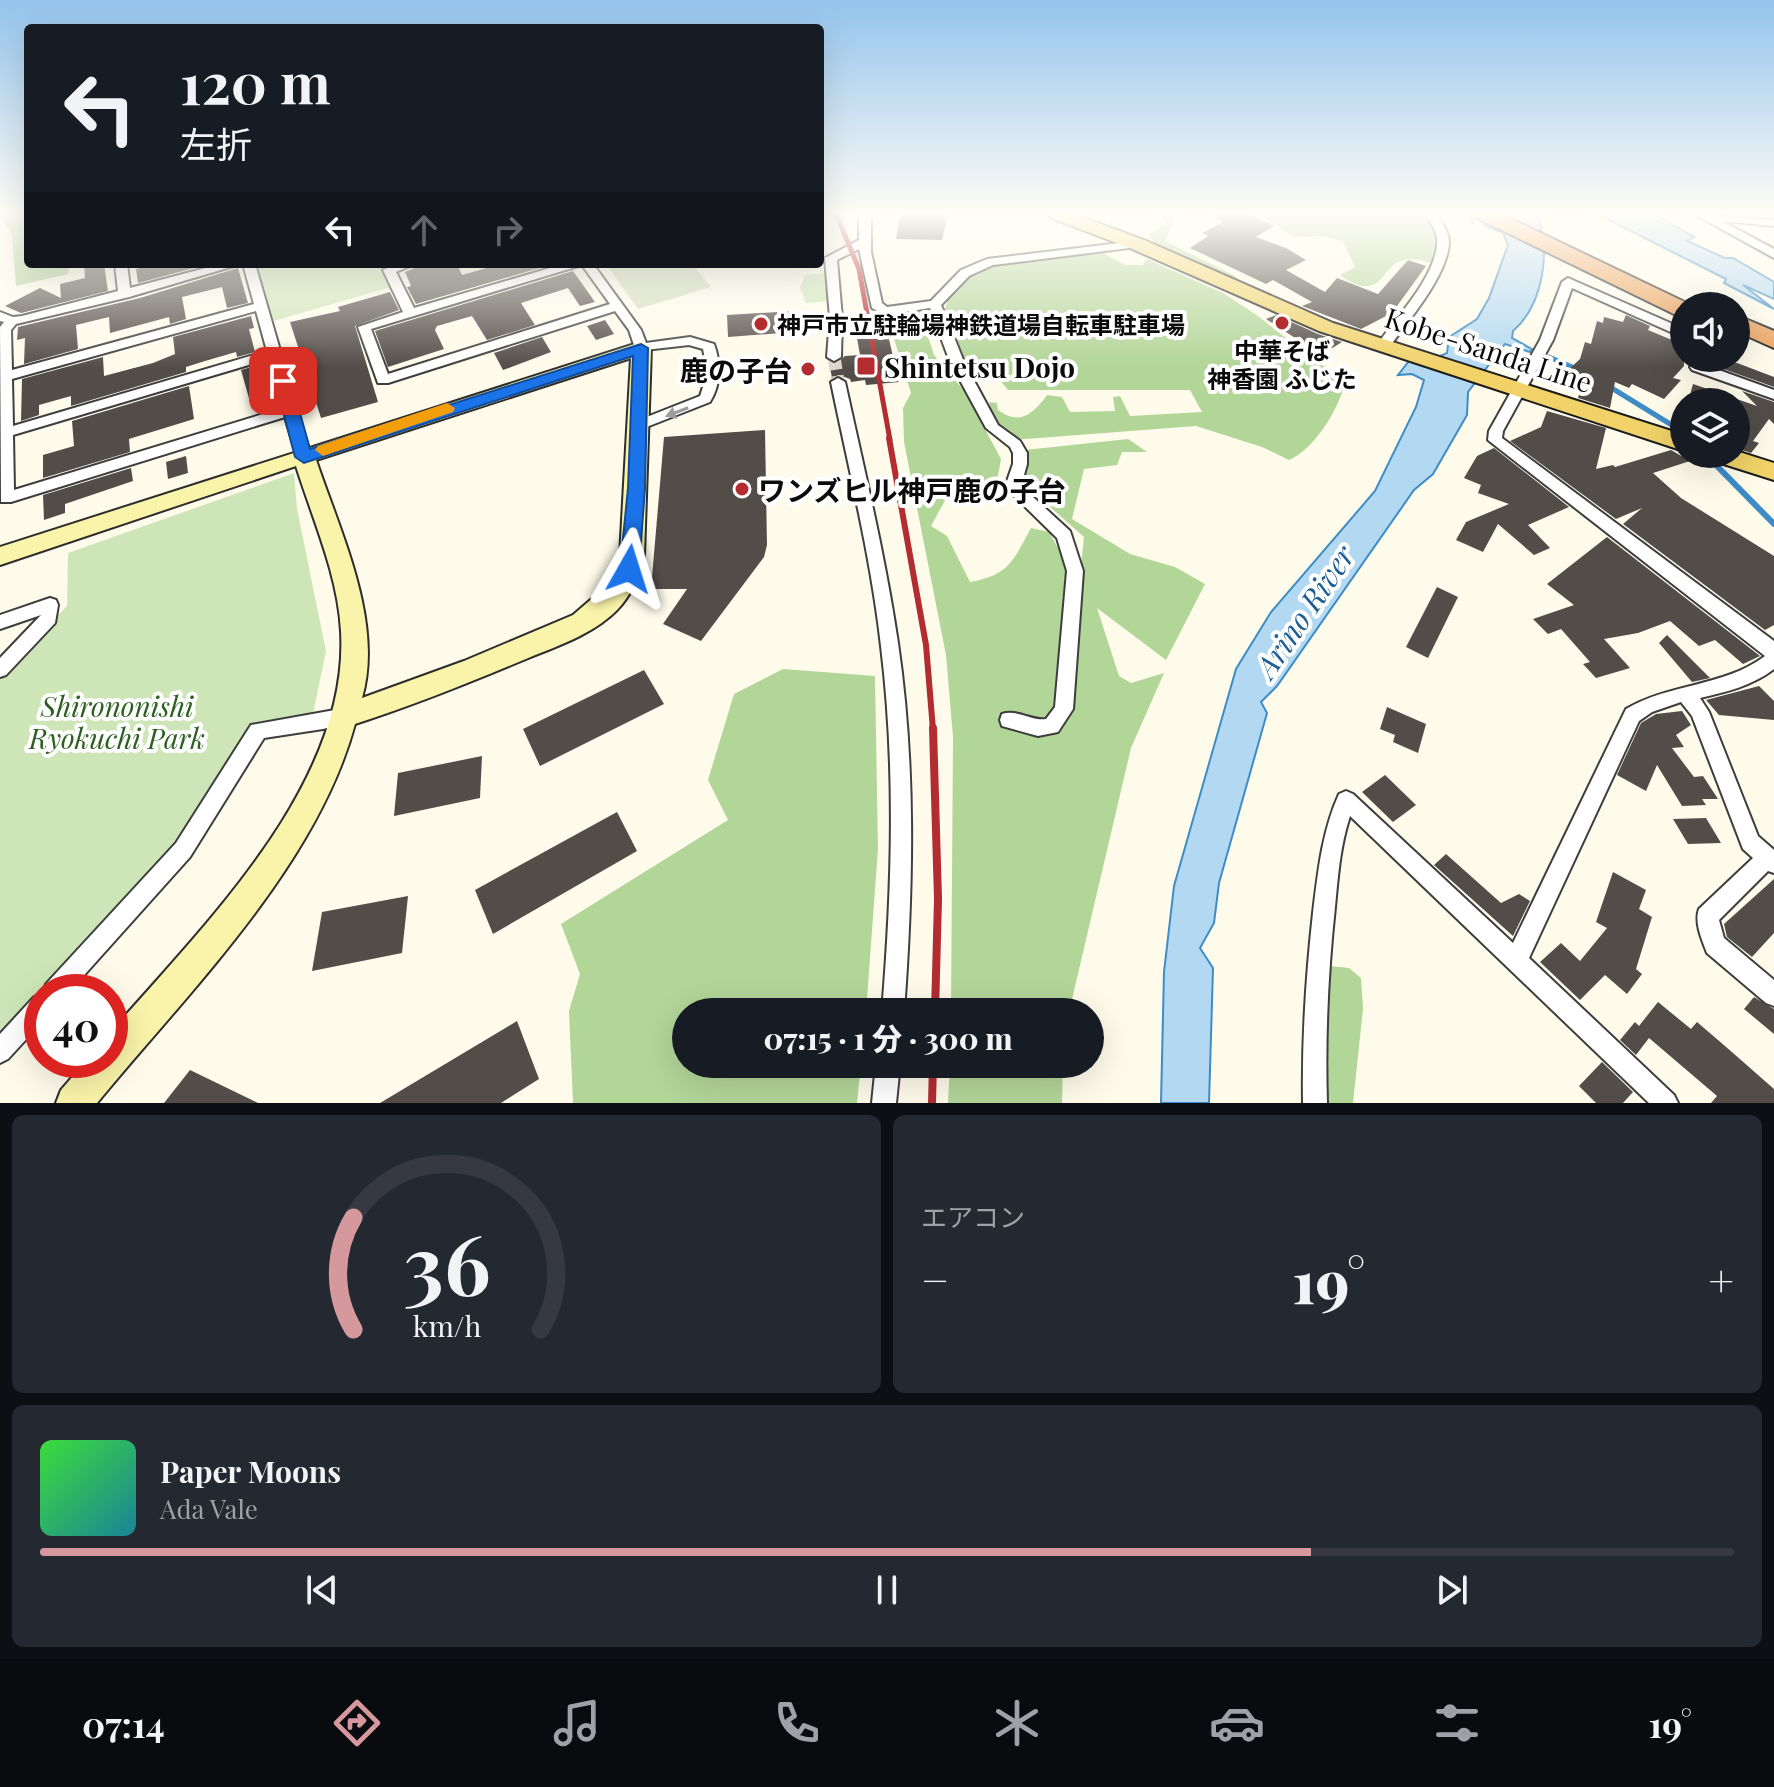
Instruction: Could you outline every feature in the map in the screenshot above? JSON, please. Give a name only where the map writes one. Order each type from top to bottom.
[{"type":"highway","points":[[1602,265],[1670,302]]},
{"type":"highway","points":[[1613,265],[1673,292]]},
{"type":"highway","points":[[1750,329],[1774,341]]},
{"type":"highway","points":[[1750,343],[1774,356]]},
{"type":"main road","name":"Kobe-Sanda Line","points":[[1184,265],[1277,308],[1383,346],[1670,438]]},
{"type":"main road","points":[[1750,464],[1774,472]]},
{"type":"street","points":[[832,265],[836,318],[834,357]]},
{"type":"street","points":[[870,265],[876,305],[881,310],[935,304],[965,273],[983,265]]},
{"type":"street","points":[[1383,346],[1436,265]]},
{"type":"street","points":[[122,268],[125,294]]},
{"type":"street","points":[[220,268],[125,294],[6,318],[6,498],[291,410]]},
{"type":"street","points":[[128,1038],[261,874],[298,821],[321,780],[348,715],[355,659],[354,631],[346,588],[304,457],[250,268]]},
{"type":"street","points":[[396,268],[389,270],[410,314]]},
{"type":"street","points":[[564,268],[364,327],[383,380],[617,306]]},
{"type":"street","points":[[70,974],[183,850],[258,731],[321,724],[419,692],[585,622],[604,607],[625,582],[629,569],[639,425],[641,348],[635,330],[590,268]]},
{"type":"street","points":[[1516,961],[1632,715],[1641,708],[1685,693],[1751,675],[1774,659],[1773,650],[1495,440],[1496,431],[1543,349],[1561,310],[1568,282],[1670,328]]},
{"type":"street","points":[[935,304],[957,362],[993,428],[1015,444],[1020,453],[1013,487],[1064,535],[1075,571],[1064,709],[1051,726],[1038,728],[1009,720]]},
{"type":"street","points":[[4,377],[261,306]]},
{"type":"street","points":[[0,556],[641,348],[680,341],[706,344],[710,354],[711,391],[697,404],[639,425]]},
{"type":"street","points":[[4,433],[275,353]]},
{"type":"street","points":[[1711,372],[1774,395]]},
{"type":"street","points":[[838,382],[879,573],[890,649],[901,846],[894,998]]},
{"type":"street","points":[[0,622],[50,605],[49,618],[0,670]]},
{"type":"street","points":[[1685,693],[1700,712],[1750,842],[1770,861],[1707,917],[1715,945],[1774,995]]},
{"type":"street","points":[[1315,1103],[1313,1031],[1322,920],[1333,829],[1346,800],[1666,1103]]},
{"type":"street","points":[[0,1051],[24,1025]]},
{"type":"street","points":[[74,1103],[95,1078]]},
{"type":"street","points":[[884,1103],[887,1078]]},
{"type":"green space","points":[[14,265],[69,268],[68,274],[16,286]]},
{"type":"green space","points":[[992,265],[1161,265],[1223,293],[1258,316],[1315,361],[1346,379],[1343,390],[1325,426],[1308,446],[1289,460],[1262,447],[1196,426],[1013,440],[994,423],[989,402],[997,403],[998,410],[1013,417],[1026,416],[1047,395],[1062,397],[1070,412],[1115,411],[1113,397],[1120,396],[1130,416],[1202,412],[1190,390],[1008,390],[996,375],[982,371],[977,362],[958,357],[945,310],[948,299],[968,275]]},
{"type":"green space","points":[[1202,265],[1214,265],[1235,276],[1241,283]]},
{"type":"green space","points":[[1394,265],[1379,281],[1360,286],[1340,275],[1355,267]]},
{"type":"green space","points":[[257,268],[383,268],[391,287],[274,321]]},
{"type":"green space","points":[[609,268],[695,268],[711,287],[638,309]]},
{"type":"green space","points":[[826,273],[829,301],[806,303],[800,288],[805,275]]},
{"type":"green space","points":[[920,312],[934,355],[965,392],[1001,459],[995,492],[948,495],[931,526],[947,536],[970,582],[1002,571],[1031,528],[1049,532],[1064,558],[1081,566],[1084,537],[1021,481],[1025,450],[1128,439],[1147,452],[1122,452],[1117,465],[1084,469],[1072,519],[1130,554],[1175,567],[1205,584],[1166,660],[1097,608],[1119,676],[1131,683],[1164,673],[1131,748],[1072,998],[951,998],[953,737],[946,655],[904,442],[903,408],[911,393],[888,320]]},
{"type":"green space","name":"Shirononishi Ryokuchi Park","points":[[294,473],[297,509],[326,651],[313,714],[249,726],[176,849],[62,974],[24,974],[24,1016],[0,1042],[0,673],[67,606],[68,553]]},
{"type":"green space","points":[[783,669],[875,676],[878,849],[867,998],[672,998],[672,1078],[860,1078],[857,1103],[573,1103],[569,1011],[580,974],[561,924],[728,820],[708,780],[734,694]]},
{"type":"green space","points":[[1330,966],[1349,968],[1361,978],[1363,1009],[1353,1103],[1326,1103],[1323,1015]]},
{"type":"green space","points":[[949,1078],[1063,1078],[1062,1103],[948,1103]]},
{"type":"water","name":"Arino River","points":[[1501,265],[1543,265],[1532,307],[1513,331],[1512,338],[1532,349],[1530,352],[1505,344],[1468,392],[1467,415],[1433,474],[1414,490],[1277,686],[1261,702],[1267,713],[1219,883],[1214,923],[1200,948],[1213,968],[1209,1103],[1161,1103],[1164,972],[1174,886],[1236,669],[1271,612],[1375,491],[1416,407],[1424,380],[1412,374],[1398,375],[1409,361],[1426,362],[1447,353],[1449,337],[1477,319],[1489,298]]},
{"type":"water","points":[[1699,265],[1746,265],[1774,282],[1774,299],[1743,285],[1774,309],[1750,297],[1750,292],[1741,292],[1724,283],[1726,279]]},
{"type":"building","points":[[1227,265],[1295,265],[1286,270],[1325,292],[1337,278],[1378,294],[1403,265],[1426,266],[1392,313],[1361,329],[1302,306],[1312,302],[1273,280],[1266,284]]},
{"type":"building","points":[[84,268],[105,268],[108,291],[21,313],[5,306],[40,288],[61,298],[60,284],[85,278]]},
{"type":"building","points":[[140,268],[194,268],[138,283],[136,269]]},
{"type":"building","points":[[238,268],[248,303],[227,308],[222,287],[182,297],[186,319],[170,324],[169,317],[110,333],[109,317],[76,325],[78,349],[24,364],[25,338],[17,340],[18,327],[140,298]]},
{"type":"building","points":[[415,268],[459,268],[462,275],[487,268],[539,268],[416,304],[407,287],[411,286],[405,272]]},
{"type":"building","points":[[573,271],[595,302],[580,306],[568,288],[521,303],[535,325],[487,340],[472,316],[437,326],[435,330],[444,349],[388,367],[375,331]]},
{"type":"building","points":[[390,292],[399,310],[355,326],[378,402],[321,418],[290,322],[340,311],[338,307]]},
{"type":"building","name":"神戸市立駐輪場神鉄道場自転車駐車場","points":[[793,311],[796,332],[728,337],[727,315]]},
{"type":"building","points":[[1276,315],[1342,342],[1321,355],[1266,319]]},
{"type":"building","points":[[1626,315],[1650,326],[1648,330],[1670,339],[1670,372],[1678,372],[1673,378],[1681,380],[1670,388],[1664,399],[1632,384],[1629,388],[1615,382],[1610,408],[1578,398],[1583,380],[1566,372],[1580,359],[1585,342],[1591,344],[1597,321],[1603,323],[1604,317],[1623,322]]},
{"type":"building","points":[[251,316],[254,328],[249,329],[255,352],[237,357],[236,352],[205,361],[186,367],[186,372],[71,406],[71,396],[39,405],[39,415],[21,421],[22,379],[103,357],[104,376],[153,363],[175,354],[173,337]]},
{"type":"building","points":[[605,320],[614,334],[596,340],[587,326]]},
{"type":"building","points":[[888,335],[899,382],[866,385],[865,380],[851,382],[839,375],[832,378],[829,362],[835,364],[845,356],[860,355],[857,338]]},
{"type":"building","points":[[542,337],[551,352],[503,370],[494,353]]},
{"type":"building","points":[[259,365],[268,404],[252,409],[241,370]]},
{"type":"building","points":[[1750,368],[1774,377],[1774,387],[1732,372],[1750,372]]},
{"type":"building","points":[[189,386],[194,419],[129,439],[130,452],[43,478],[43,455],[74,446],[72,421]]},
{"type":"building","points":[[1750,394],[1774,402],[1774,424],[1769,419],[1753,441],[1759,443],[1751,453],[1750,404],[1757,406],[1750,399]]},
{"type":"building","points":[[1547,411],[1606,428],[1596,469],[1615,467],[1670,450],[1670,467],[1653,473],[1681,498],[1774,556],[1774,625],[1765,630],[1623,524],[1642,508],[1616,519],[1510,441],[1541,427]]},
{"type":"building","points":[[765,430],[767,545],[764,557],[701,641],[663,624],[687,589],[651,589],[664,437]]},
{"type":"building","points":[[1494,448],[1569,507],[1528,525],[1550,548],[1534,555],[1498,524],[1483,552],[1456,540],[1466,522],[1509,504],[1478,493],[1481,485],[1464,478],[1477,456]]},
{"type":"building","points":[[186,456],[188,473],[168,479],[166,462]]},
{"type":"building","points":[[131,468],[133,481],[65,504],[65,513],[44,520],[43,495]]},
{"type":"building","points":[[1607,537],[1760,656],[1743,664],[1715,640],[1699,646],[1670,621],[1638,633],[1604,639],[1630,668],[1596,678],[1583,664],[1590,662],[1561,629],[1548,634],[1533,619],[1574,605],[1547,584]]},
{"type":"building","points":[[1437,587],[1458,597],[1428,658],[1406,647]]},
{"type":"building","points":[[1667,635],[1710,678],[1692,682],[1659,643]]},
{"type":"building","points":[[644,670],[664,704],[540,766],[523,729]]},
{"type":"building","points":[[1759,686],[1774,701],[1774,720],[1719,715],[1706,700]]},
{"type":"building","points":[[1387,707],[1426,724],[1418,753],[1393,742],[1395,735],[1380,729]]},
{"type":"building","points":[[1682,711],[1691,725],[1676,735],[1684,747],[1672,748],[1694,777],[1703,776],[1718,799],[1702,799],[1706,805],[1682,806],[1657,765],[1646,791],[1617,775],[1641,723],[1656,714]]},
{"type":"building","points":[[482,756],[480,798],[394,816],[398,773]]},
{"type":"building","points":[[1385,775],[1416,805],[1393,822],[1362,792]]},
{"type":"building","points":[[617,812],[637,851],[493,934],[475,890]]},
{"type":"building","points":[[1706,818],[1721,843],[1688,844],[1673,819]]},
{"type":"building","points":[[1446,854],[1501,903],[1519,894],[1530,901],[1513,936],[1434,865]]},
{"type":"building","points":[[1613,872],[1646,890],[1639,909],[1652,917],[1636,969],[1642,974],[1627,994],[1605,975],[1580,1000],[1540,962],[1561,943],[1580,961],[1607,928],[1596,922]]},
{"type":"building","points":[[1774,879],[1774,933],[1752,957],[1727,937],[1724,924]]},
{"type":"building","points":[[408,896],[402,953],[312,971],[322,912]]},
{"type":"building","points":[[1754,997],[1774,1009],[1774,1034],[1744,1009]]},
{"type":"building","points":[[1658,1002],[1691,1029],[1697,1022],[1725,1046],[1774,1089],[1774,1103],[1711,1103],[1717,1096],[1649,1038],[1636,1055],[1620,1040],[1635,1022],[1639,1026]]},
{"type":"building","points":[[517,1021],[539,1079],[501,1103],[380,1103]]},
{"type":"building","points":[[1602,1062],[1633,1092],[1623,1103],[1596,1103],[1579,1086]]},
{"type":"building","points":[[190,1070],[258,1103],[164,1103]]},
{"type":"waterway","points":[[1549,357],[1579,370]]},
{"type":"waterway","points":[[1610,387],[1670,424]]},
{"type":"waterway","points":[[1719,468],[1774,524]]},
{"type":"tunnel","points":[[834,357],[838,382]]},
{"type":"railway","points":[[858,265],[890,440]]},
{"type":"railway","points":[[889,438],[926,645],[933,730]]},
{"type":"railway","points":[[933,728],[938,899],[935,998]]},
{"type":"railway","points":[[932,1103],[933,1078]]},
{"type":"slow traffic","points":[[323,450],[447,408]]},
{"type":"place","name":"中華そば 神香園 ふじた","points":[[1282,323]]},
{"type":"place","name":"神戸市立駐輪場神鉄道場自転車駐車場","points":[[761,324]]},
{"type":"place","name":"Shintetsu Dojo","points":[[866,366]]},
{"type":"place","name":"鹿の子台","points":[[808,369]]},
{"type":"place","name":"ワンズヒル神戸鹿の子台","points":[[742,489]]},
{"type":"route","points":[[283,381],[304,457],[641,348],[637,488],[629,569]]}]
